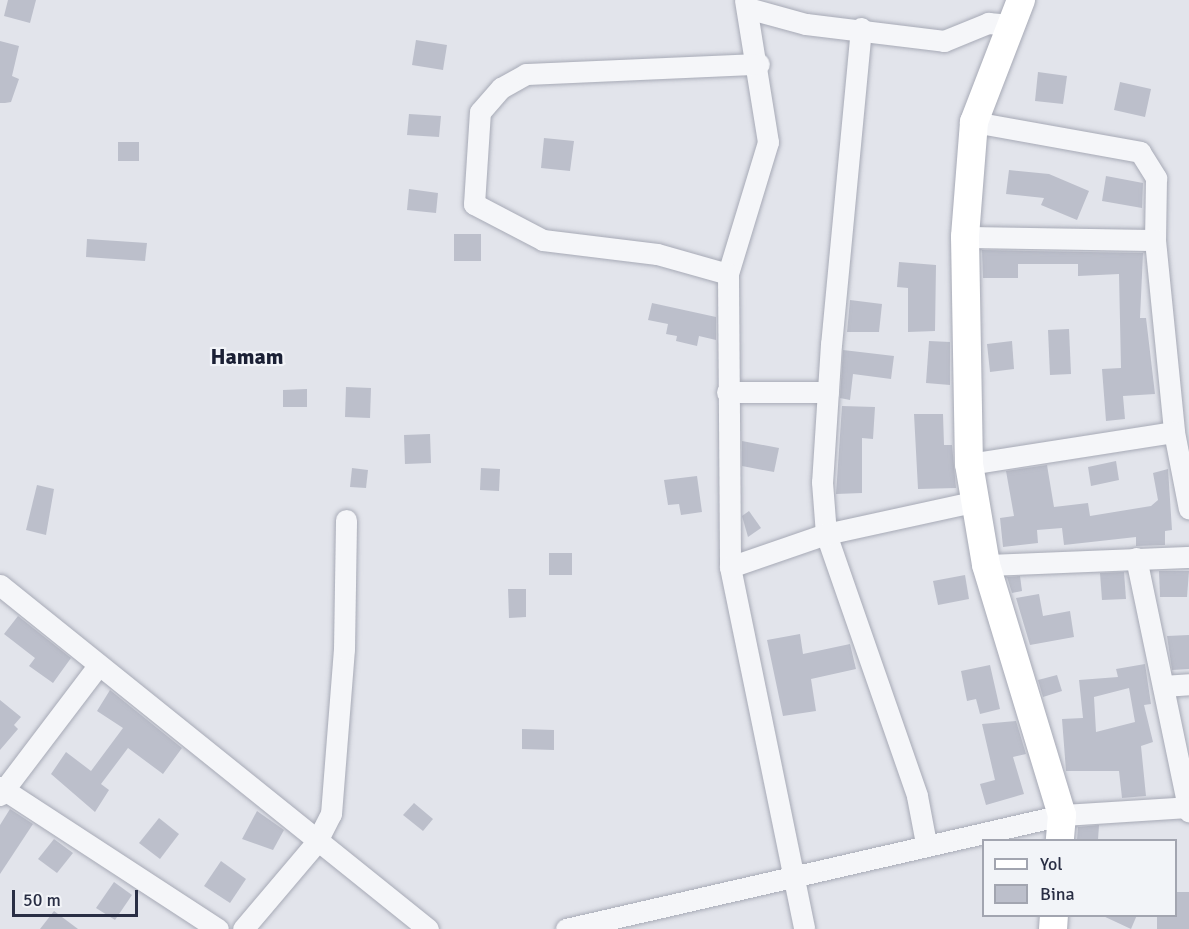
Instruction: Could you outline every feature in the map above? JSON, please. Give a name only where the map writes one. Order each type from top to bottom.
[{"type":"street","points":[[804,929],[796,879],[730,567],[727,392],[728,274],[768,142],[759,64],[748,4],[806,24],[861,28],[944,41],[1016,13]]},
{"type":"street","points":[[1016,13],[974,122],[965,237],[969,464],[973,502],[986,565],[1061,828]]},
{"type":"street","points":[[861,28],[828,392],[822,482],[826,534],[917,796],[926,843]]},
{"type":"street","points":[[728,274],[657,254],[543,240],[474,204],[480,112],[501,88],[526,74],[759,64]]},
{"type":"street","points":[[974,122],[1140,152],[1156,178],[1155,240],[1174,432],[1189,509]]},
{"type":"street","points":[[965,237],[1155,240]]},
{"type":"street","points":[[727,392],[828,392]]},
{"type":"street","points":[[969,464],[1174,432]]},
{"type":"street","points":[[730,567],[826,534],[973,502]]},
{"type":"street","points":[[243,929],[316,843],[334,799],[346,520]]},
{"type":"street","points":[[986,565],[1189,557]]},
{"type":"street","points":[[566,929],[796,879],[926,843],[1061,828],[1188,808],[1136,558]]},
{"type":"street","points":[[0,585],[316,843],[428,929]]},
{"type":"street","points":[[98,666],[1,791],[218,929]]},
{"type":"street","points":[[1163,686],[1189,684]]},
{"type":"building","points":[[8,0],[36,0],[30,23],[4,16]]},
{"type":"building","points":[[416,40],[447,45],[443,70],[412,65]]},
{"type":"building","points":[[0,41],[19,46],[12,76],[19,79],[11,102],[5,103],[0,103]]},
{"type":"building","points":[[1038,72],[1067,76],[1063,104],[1035,101]]},
{"type":"building","points":[[1120,82],[1151,89],[1145,117],[1114,110]]},
{"type":"building","points":[[409,114],[441,116],[439,137],[407,135]]},
{"type":"building","points":[[544,138],[574,141],[570,171],[541,168]]},
{"type":"building","points":[[118,142],[139,142],[139,161],[118,161]]},
{"type":"building","points":[[1009,170],[1049,174],[1089,191],[1077,220],[1041,205],[1044,198],[1006,194]]},
{"type":"building","points":[[1106,176],[1143,183],[1142,208],[1102,201]]},
{"type":"building","points":[[409,189],[438,193],[436,213],[407,210]]},
{"type":"building","points":[[454,234],[481,234],[481,261],[454,261]]},
{"type":"building","points":[[87,239],[147,243],[145,261],[86,257]]},
{"type":"building","points":[[982,250],[1143,253],[1140,318],[1146,318],[1155,394],[1123,396],[1125,419],[1106,421],[1102,369],[1121,368],[1119,274],[1078,276],[1078,264],[1018,264],[1018,278],[983,278]]},
{"type":"building","points":[[899,262],[936,265],[935,331],[908,332],[908,288],[897,287]]},
{"type":"building","points":[[850,300],[882,304],[879,332],[847,332]]},
{"type":"building","points":[[652,303],[716,317],[716,340],[699,336],[697,346],[676,341],[677,336],[666,334],[668,324],[648,320]]},
{"type":"building","points":[[1069,329],[1071,374],[1050,375],[1048,330]]},
{"type":"building","points":[[929,341],[950,342],[950,385],[926,383]]},
{"type":"building","points":[[1012,341],[1014,369],[990,372],[987,344]]},
{"type":"building","points":[[843,350],[894,356],[891,379],[853,374],[850,400],[840,398]]},
{"type":"building","points":[[346,387],[371,388],[370,418],[345,417]]},
{"type":"building","points":[[307,389],[307,407],[283,407],[283,390]]},
{"type":"building","points":[[842,406],[875,407],[873,439],[862,438],[862,493],[836,494]]},
{"type":"building","points":[[914,414],[943,414],[944,445],[952,445],[956,488],[918,489]]},
{"type":"building","points":[[430,434],[431,463],[405,464],[404,435]]},
{"type":"building","points":[[742,441],[779,448],[774,472],[742,466]]},
{"type":"building","points":[[1116,461],[1119,480],[1091,486],[1088,467]]},
{"type":"building","points":[[1047,465],[1054,507],[1088,503],[1090,516],[1151,506],[1158,500],[1153,473],[1168,469],[1172,530],[1165,531],[1165,545],[1136,546],[1136,537],[1064,545],[1062,528],[1037,530],[1038,543],[1003,547],[1000,518],[1014,516],[1006,471]]},
{"type":"building","points":[[352,468],[368,470],[366,488],[350,487]]},
{"type":"building","points":[[481,468],[500,469],[499,491],[480,490]]},
{"type":"building","points":[[697,476],[702,512],[681,515],[679,504],[668,505],[664,480]]},
{"type":"building","points":[[37,485],[54,489],[46,535],[26,530]]},
{"type":"building","points":[[749,511],[761,528],[748,537],[742,516]]},
{"type":"building","points":[[549,553],[572,553],[572,575],[549,575]]},
{"type":"building","points":[[1159,571],[1189,571],[1187,597],[1160,597]]},
{"type":"building","points":[[1124,572],[1126,599],[1102,600],[1100,573]]},
{"type":"building","points":[[965,575],[969,599],[938,605],[933,581]]},
{"type":"building","points":[[1020,576],[1022,591],[1012,593],[1007,577]]},
{"type":"building","points":[[508,589],[526,589],[526,617],[509,618]]},
{"type":"building","points":[[1039,594],[1043,616],[1070,611],[1074,637],[1030,645],[1016,598]]},
{"type":"building","points":[[18,616],[71,658],[53,683],[29,666],[35,658],[4,634]]},
{"type":"building","points":[[800,634],[803,654],[850,644],[856,669],[811,679],[816,711],[783,716],[767,640]]},
{"type":"building","points":[[1189,635],[1189,669],[1172,670],[1167,636]]},
{"type":"building","points":[[1145,664],[1151,704],[1144,705],[1153,742],[1141,746],[1146,796],[1122,798],[1119,771],[1066,771],[1062,719],[1083,718],[1079,680],[1118,677],[1116,669]],"holes":[[[1129,688],[1135,722],[1096,732],[1094,697]]]},
{"type":"building","points":[[990,665],[1000,709],[980,714],[976,699],[967,701],[961,671]]},
{"type":"building","points":[[1057,675],[1062,691],[1043,697],[1038,680]]},
{"type":"building","points":[[110,690],[182,748],[163,774],[128,748],[101,784],[109,790],[95,812],[51,774],[66,752],[91,771],[123,728],[97,711]]},
{"type":"building","points":[[0,700],[21,717],[14,725],[18,729],[0,750]]},
{"type":"building","points":[[1016,721],[1026,754],[1013,757],[1024,794],[986,805],[980,784],[995,780],[982,724]]},
{"type":"building","points":[[522,729],[554,730],[554,750],[522,749]]},
{"type":"building","points":[[414,803],[433,819],[423,831],[403,815]]},
{"type":"building","points":[[10,809],[33,824],[0,874],[0,825]]},
{"type":"building","points":[[257,811],[284,830],[273,850],[242,839]]},
{"type":"building","points":[[159,818],[179,834],[160,859],[139,843]]},
{"type":"building","points":[[1099,825],[1098,839],[1077,839],[1078,827]]},
{"type":"building","points":[[54,839],[73,853],[57,873],[38,859]]},
{"type":"building","points":[[221,861],[246,879],[230,903],[204,886]]},
{"type":"building","points":[[114,882],[132,895],[115,920],[96,908]]},
{"type":"building","points":[[1177,892],[1189,892],[1189,929],[1157,929],[1157,917],[1177,917]]},
{"type":"building","points":[[54,911],[78,929],[40,929]]},
{"type":"building","points":[[1105,917],[1136,917],[1131,929]]},
{"type":"district","name":"Hamam","points":[[247,357]]}]
